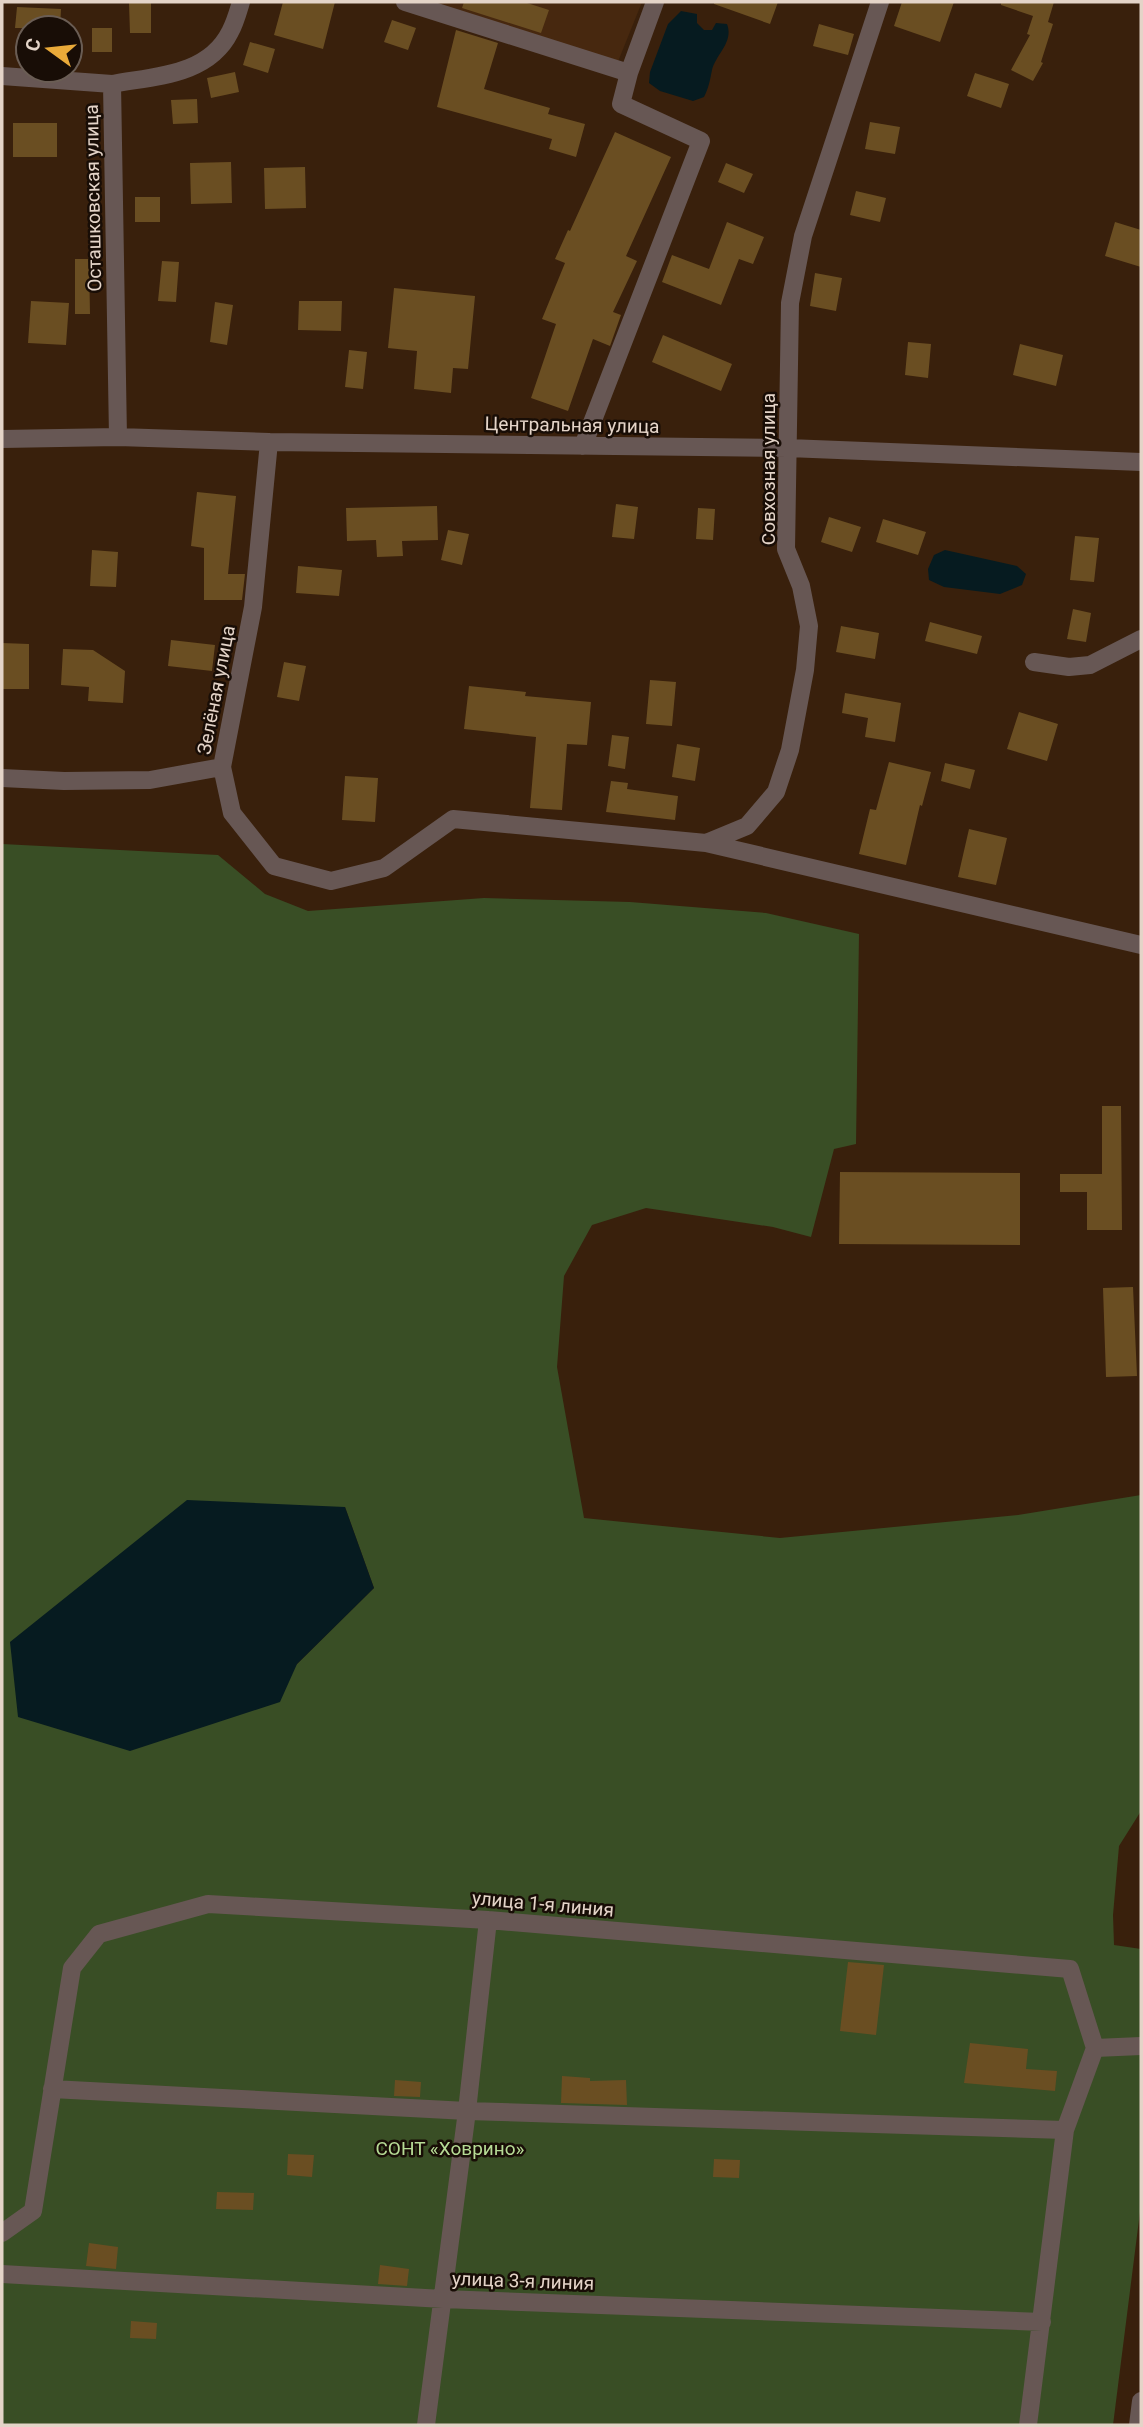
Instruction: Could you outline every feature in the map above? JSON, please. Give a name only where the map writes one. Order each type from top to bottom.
[{"type":"street","name":"Осташковская улица","points":[[118,437],[112,84],[190,70],[213,56],[230,33],[241,2]]},
{"type":"street","points":[[405,2],[629,73]]},
{"type":"street","points":[[583,446],[701,141],[621,104],[629,73],[655,2]]},
{"type":"street","name":"Совхозная улица","points":[[222,767],[232,813],[274,866],[331,881],[384,868],[453,819],[706,843],[747,826],[776,792],[790,750],[805,670],[809,626],[801,586],[786,549],[790,303],[803,236],[880,2]]},
{"type":"street","points":[[2,76],[112,84]]},
{"type":"street","name":"Центральная улица","points":[[2,439],[118,437],[270,442],[788,448],[1141,462]]},
{"type":"street","name":"Зелёная улица","points":[[2,778],[64,781],[150,780],[222,767],[253,607],[270,442]]},
{"type":"street","points":[[1034,662],[1069,667],[1090,665],[1141,639]]},
{"type":"street","points":[[706,843],[1141,945]]},
{"type":"street","name":"улица 1-я линия","points":[[2,2233],[33,2211],[72,1968],[99,1934],[208,1904],[488,1920],[1070,1969],[1095,2048]]},
{"type":"street","points":[[426,2425],[467,2111],[488,1920]]},
{"type":"street","points":[[1028,2425],[1065,2130],[1095,2048],[1141,2046]]},
{"type":"street","points":[[52,2089],[467,2111],[1065,2130]]},
{"type":"street","name":"улица 3-я линия","points":[[2,2274],[443,2300],[1042,2322]]},
{"type":"street","points":[[1138,2425],[1141,2401]]},
{"type":"shaded area","points":[[429,2],[642,2],[617,64]]},
{"type":"green space","name":"СОНТ «Ховрино»","points":[[2,844],[218,855],[265,894],[308,911],[484,898],[630,902],[766,913],[859,934],[856,1144],[834,1149],[811,1237],[773,1227],[646,1208],[592,1225],[564,1276],[557,1367],[584,1518],[780,1538],[1018,1515],[1141,1495],[1141,1811],[1119,1846],[1113,1915],[1114,1945],[1141,1949],[1141,2204],[1113,2425],[2,2425]],"holes":[[[345,1507],[374,1588],[296,1665]]]},
{"type":"water","points":[[681,11],[697,14],[697,23],[704,30],[712,30],[716,23],[727,24],[729,30],[714,64],[704,97],[693,101],[660,91],[649,83],[650,72],[668,24]]},
{"type":"water","points":[[945,550],[1017,566],[1026,574],[1022,585],[1000,594],[944,587],[929,580],[928,569],[934,555]]},
{"type":"water","points":[[187,1500],[345,1507],[374,1588],[297,1664],[280,1702],[130,1751],[18,1717],[10,1642]]},
{"type":"building","points":[[283,2],[335,2],[323,49],[274,35]]},
{"type":"building","points":[[464,2],[524,2],[549,10],[541,33],[462,8]]},
{"type":"building","points":[[714,2],[778,2],[770,24]]},
{"type":"building","points":[[902,2],[954,2],[940,42],[894,26]]},
{"type":"building","points":[[1001,2],[1054,2],[1048,22],[1053,24],[1041,62],[1043,63],[1033,81],[1011,70],[1030,35],[1027,34],[1033,16],[1001,5]]},
{"type":"building","points":[[129,3],[151,3],[151,33],[130,33]]},
{"type":"building","points":[[17,7],[61,9],[61,14],[16,14]]},
{"type":"building","points":[[392,20],[416,28],[408,50],[384,42]]},
{"type":"building","points":[[819,24],[854,34],[848,55],[813,46]]},
{"type":"building","points":[[92,28],[112,28],[112,52],[92,52]]},
{"type":"building","points":[[456,30],[498,43],[484,89],[550,108],[548,114],[585,124],[576,157],[549,149],[552,139],[437,107]]},
{"type":"building","points":[[250,42],[275,49],[268,73],[243,65]]},
{"type":"building","points":[[235,72],[239,92],[211,98],[207,78]]},
{"type":"building","points":[[975,73],[1009,84],[1001,108],[967,96]]},
{"type":"building","points":[[197,99],[198,123],[173,124],[171,100]]},
{"type":"building","points":[[870,122],[900,127],[895,154],[865,149]]},
{"type":"building","points":[[13,123],[57,123],[57,157],[13,157]]},
{"type":"building","points":[[615,132],[671,157],[626,256],[637,261],[613,312],[621,315],[610,346],[593,339],[568,411],[531,398],[556,324],[542,319],[565,263],[555,259]]},
{"type":"building","points":[[231,162],[232,203],[191,204],[190,163]]},
{"type":"building","points":[[726,163],[753,174],[744,193],[718,182]]},
{"type":"building","points":[[305,167],[306,208],[265,209],[264,168]]},
{"type":"building","points":[[856,191],[886,198],[880,222],[850,215]]},
{"type":"building","points":[[135,197],[160,197],[160,222],[135,222]]},
{"type":"building","points":[[727,222],[764,237],[753,264],[739,259],[721,305],[662,282],[672,255],[709,269]]},
{"type":"building","points":[[1115,222],[1141,230],[1141,267],[1105,256]]},
{"type":"building","points":[[75,259],[89,259],[90,314],[75,314]]},
{"type":"building","points":[[162,261],[179,262],[176,302],[158,301]]},
{"type":"building","points":[[815,273],[842,278],[836,311],[810,306]]},
{"type":"building","points":[[394,288],[475,296],[468,369],[453,368],[451,393],[414,389],[417,351],[388,348]]},
{"type":"building","points":[[31,301],[69,303],[66,345],[28,343]]},
{"type":"building","points":[[299,301],[342,301],[341,331],[298,330]]},
{"type":"building","points":[[215,302],[233,305],[227,345],[210,342]]},
{"type":"building","points":[[663,335],[732,364],[721,391],[652,362]]},
{"type":"building","points":[[908,342],[931,344],[928,378],[905,375]]},
{"type":"building","points":[[1020,344],[1063,355],[1056,386],[1013,375]]},
{"type":"building","points":[[349,350],[367,352],[363,389],[345,387]]},
{"type":"building","points":[[197,492],[236,496],[228,574],[245,574],[242,600],[204,600],[204,548],[191,546]]},
{"type":"building","points":[[616,504],[638,507],[634,539],[612,537]]},
{"type":"building","points":[[437,506],[438,540],[402,541],[403,556],[377,557],[376,540],[347,541],[346,508]]},
{"type":"building","points":[[698,508],[715,509],[713,540],[696,539]]},
{"type":"building","points":[[829,517],[861,527],[852,552],[821,542]]},
{"type":"building","points":[[883,519],[926,532],[918,555],[876,542]]},
{"type":"building","points":[[448,530],[469,534],[462,565],[441,560]]},
{"type":"building","points":[[1075,536],[1099,538],[1094,582],[1070,580]]},
{"type":"building","points":[[92,550],[118,552],[116,587],[90,586]]},
{"type":"building","points":[[298,566],[342,570],[339,596],[296,593]]},
{"type":"building","points":[[1073,609],[1091,613],[1086,642],[1067,639]]},
{"type":"building","points":[[930,622],[982,636],[977,654],[925,641]]},
{"type":"building","points":[[841,626],[879,633],[875,659],[836,652]]},
{"type":"building","points":[[171,640],[215,645],[212,671],[168,666]]},
{"type":"building","points":[[2,643],[29,644],[29,689],[2,689]]},
{"type":"building","points":[[63,649],[93,650],[125,671],[123,703],[88,701],[89,687],[61,685]]},
{"type":"building","points":[[284,662],[306,666],[299,701],[277,697]]},
{"type":"building","points":[[650,680],[676,682],[672,726],[646,724]]},
{"type":"building","points":[[469,686],[526,692],[525,696],[591,702],[587,745],[567,744],[562,810],[530,808],[536,737],[464,729]]},
{"type":"building","points":[[845,693],[901,703],[895,742],[865,737],[868,718],[842,713]]},
{"type":"building","points":[[1019,712],[1058,724],[1047,761],[1007,749]]},
{"type":"building","points":[[612,735],[629,737],[625,769],[608,766]]},
{"type":"building","points":[[677,744],[700,748],[695,781],[672,777]]},
{"type":"building","points":[[889,762],[931,772],[906,865],[859,854],[870,809],[876,810]]},
{"type":"building","points":[[945,763],[975,770],[970,789],[941,781]]},
{"type":"building","points":[[345,776],[378,778],[375,822],[342,820]]},
{"type":"building","points":[[611,781],[628,783],[627,789],[678,796],[675,820],[606,812]]},
{"type":"building","points":[[969,829],[1007,838],[996,885],[958,877]]},
{"type":"building","points":[[1102,1106],[1121,1106],[1122,1230],[1087,1230],[1087,1192],[1060,1192],[1060,1174],[1102,1174]]},
{"type":"building","points":[[840,1172],[1020,1173],[1020,1245],[839,1244]]},
{"type":"building","points":[[1133,1287],[1137,1376],[1106,1377],[1103,1288]]},
{"type":"building","points":[[848,1962],[884,1965],[876,2035],[840,2031]]},
{"type":"building","points":[[970,2043],[1028,2049],[1026,2069],[1057,2071],[1055,2091],[964,2083]]},
{"type":"building","points":[[562,2076],[590,2078],[590,2081],[626,2080],[627,2105],[561,2103]]},
{"type":"building","points":[[395,2080],[421,2082],[420,2097],[394,2096]]},
{"type":"building","points":[[288,2154],[314,2155],[312,2177],[287,2175]]},
{"type":"building","points":[[714,2159],[740,2160],[739,2178],[713,2177]]},
{"type":"building","points":[[217,2192],[254,2193],[253,2210],[216,2209]]},
{"type":"building","points":[[89,2243],[118,2247],[116,2269],[86,2266]]},
{"type":"building","points":[[380,2265],[409,2269],[407,2286],[378,2284]]},
{"type":"building","points":[[131,2321],[157,2323],[156,2339],[130,2338]]}]
